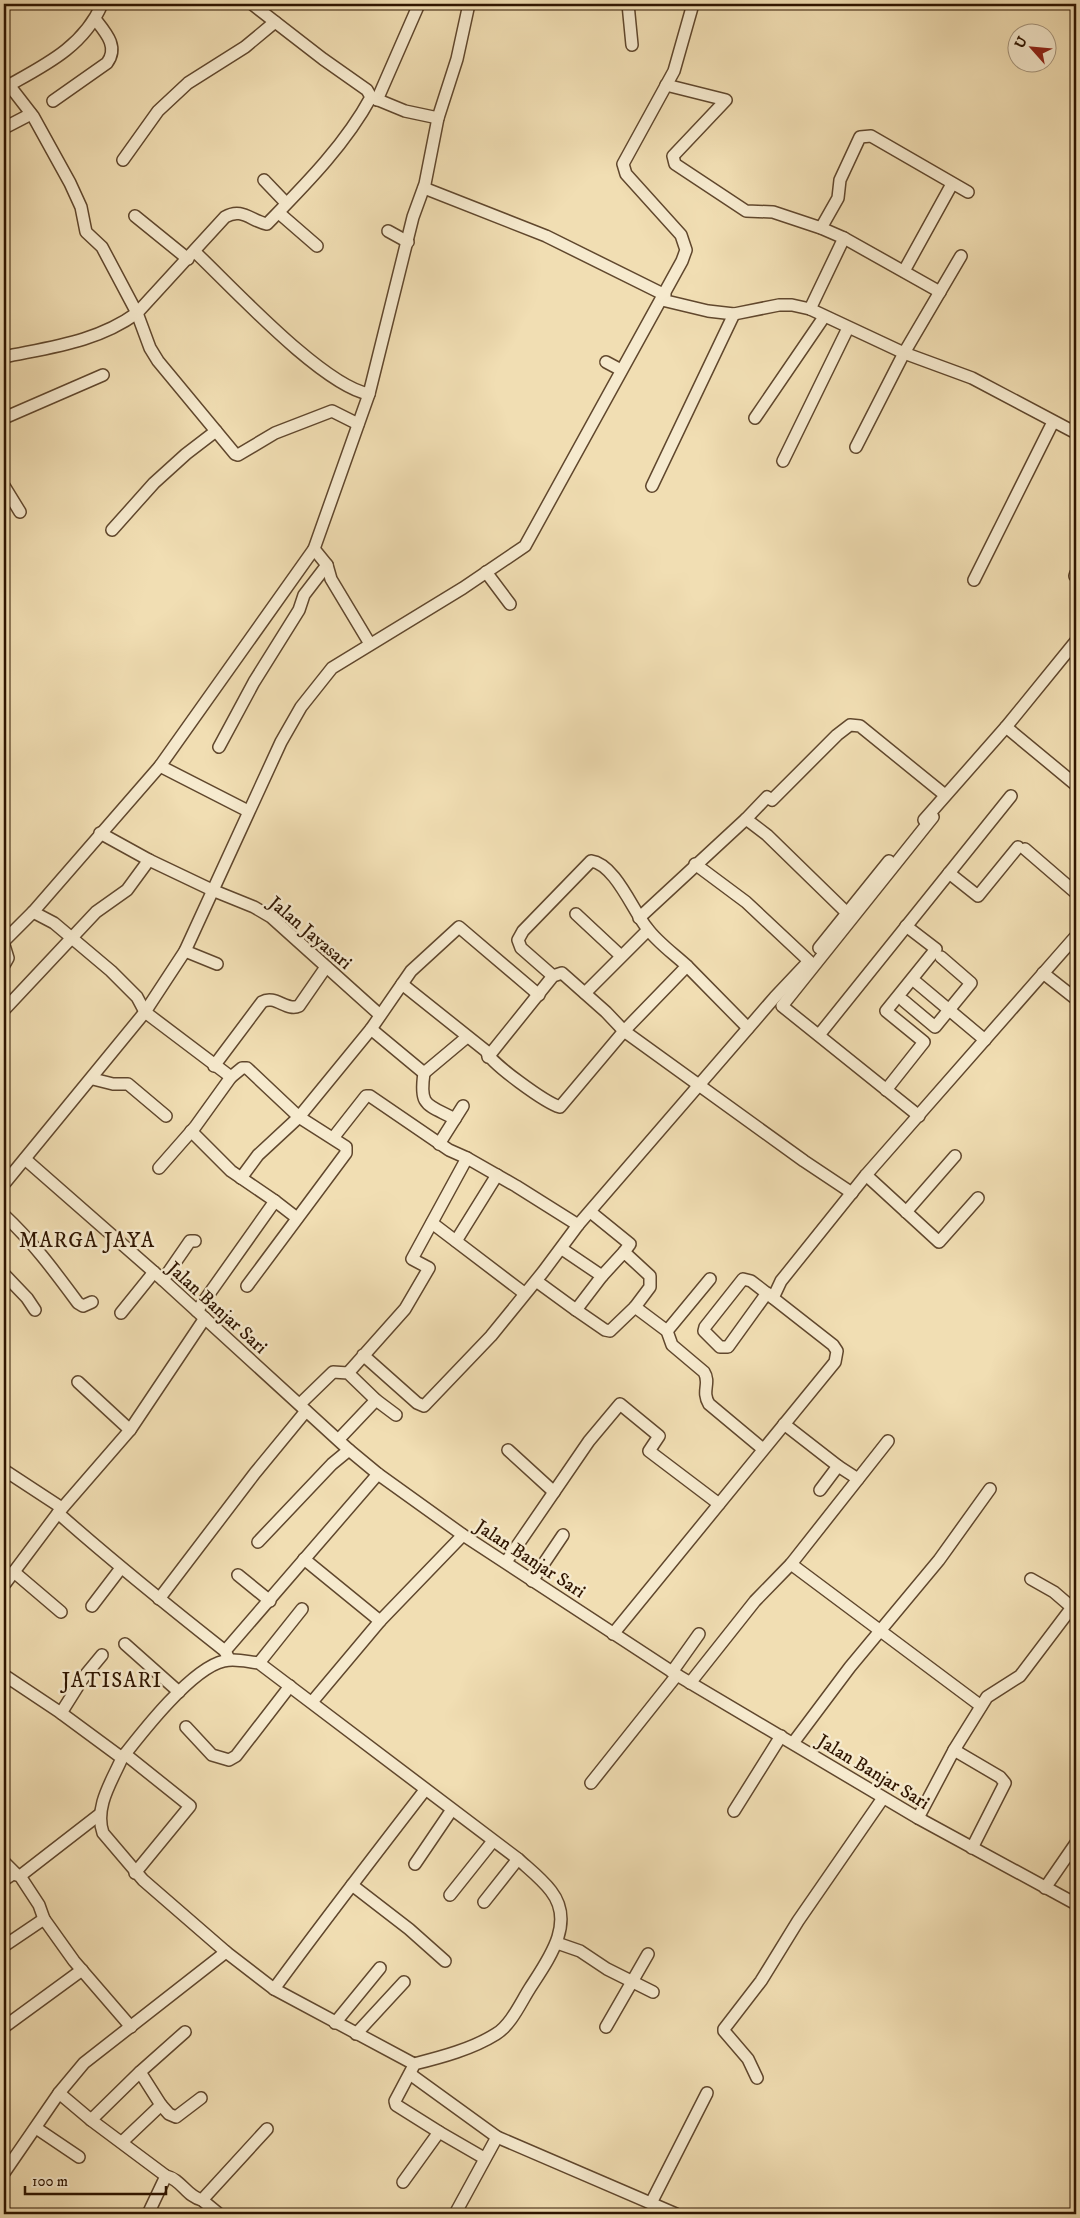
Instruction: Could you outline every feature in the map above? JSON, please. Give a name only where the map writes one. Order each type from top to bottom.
[{"type":"street","points":[[252,4],[367,90],[374,98],[405,111],[438,118]]},
{"type":"street","points":[[4,357],[90,338],[110,331],[138,313],[231,213],[240,213],[260,223],[268,224],[304,186],[374,98],[419,4]]},
{"type":"street","points":[[4,941],[33,912],[160,766],[314,549],[369,394],[408,242],[424,188],[438,118],[457,58],[469,4]]},
{"type":"street","points":[[628,4],[632,45]]},
{"type":"street","points":[[4,1184],[79,1092],[93,1079],[145,1012],[185,951],[289,725],[332,668],[486,572],[528,543],[621,370],[678,272],[686,250],[680,236],[626,174],[623,164],[674,71],[693,4]]},
{"type":"street","points":[[99,11],[80,38],[61,55],[7,87],[31,114],[70,183],[81,207],[86,232],[102,247],[138,313],[150,348],[235,454],[238,455],[275,433],[332,411],[358,424]]},
{"type":"street","points":[[53,102],[107,63],[112,56],[113,49],[99,11]]},
{"type":"street","points":[[122,160],[158,111],[188,83],[245,47],[275,22]]},
{"type":"street","points":[[666,85],[726,100],[673,156],[675,164],[746,211],[773,212],[821,228],[844,238],[940,292]]},
{"type":"street","points":[[4,128],[31,114]]},
{"type":"street","points":[[821,228],[838,198],[840,180],[860,137],[864,135],[871,136],[968,192]]},
{"type":"street","points":[[264,180],[286,203]]},
{"type":"street","points":[[904,271],[952,184]]},
{"type":"street","points":[[424,188],[546,236],[663,298],[708,311],[734,314],[779,305],[792,305],[810,309],[904,353],[972,378],[1076,433]]},
{"type":"street","points":[[279,212],[317,246]]},
{"type":"street","points":[[135,216],[192,255],[325,372],[358,392],[369,394]]},
{"type":"street","points":[[388,231],[408,242]]},
{"type":"street","points":[[810,309],[844,238]]},
{"type":"street","points":[[856,447],[904,353],[961,256]]},
{"type":"street","points":[[652,486],[734,314]]},
{"type":"street","points":[[755,418],[824,317]]},
{"type":"street","points":[[783,461],[848,328]]},
{"type":"street","points":[[606,362],[621,370]]},
{"type":"street","points":[[4,418],[103,375]]},
{"type":"street","points":[[974,580],[1053,422]]},
{"type":"street","points":[[112,530],[154,483],[186,454],[216,431]]},
{"type":"street","points":[[4,486],[20,512]]},
{"type":"street","points":[[314,549],[327,565],[331,579],[370,644]]},
{"type":"street","points":[[219,747],[254,682],[299,610],[304,595],[327,565]]},
{"type":"street","points":[[486,572],[510,604]]},
{"type":"street","points":[[364,1355],[417,1403],[424,1406],[491,1336],[578,1225],[748,1028],[809,961],[846,912],[1006,727],[1076,641]]},
{"type":"street","points":[[639,918],[695,864],[746,819],[767,797],[772,800],[837,734],[850,725],[860,726],[945,796]]},
{"type":"street","points":[[1006,727],[1076,785]]},
{"type":"street","points":[[160,766],[248,811]]},
{"type":"street","points":[[819,1035],[1011,796]]},
{"type":"street","points":[[919,1116],[782,1006],[933,817]]},
{"type":"street","points":[[746,819],[767,835],[846,912]]},
{"type":"street","name":"Jalan Jayasari","points":[[100,833],[149,860],[212,890],[254,907],[271,917],[380,1015]]},
{"type":"street","points":[[949,873],[978,896],[1022,848],[1076,892]]},
{"type":"street","points":[[4,1010],[96,912],[122,895],[149,860]]},
{"type":"street","points":[[553,976],[521,948],[518,940],[522,931],[591,861],[597,862],[620,885],[648,930],[687,966],[748,1028]]},
{"type":"street","points":[[695,864],[746,902],[809,961]]},
{"type":"street","points":[[33,912],[54,923],[73,938],[137,997],[145,1012],[231,1077]]},
{"type":"street","points":[[576,914],[621,956]]},
{"type":"street","points":[[886,1090],[924,1042],[886,1011],[936,949],[906,926]]},
{"type":"street","points":[[241,1178],[258,1155],[299,1118],[371,1029],[402,984],[425,958],[459,927],[539,995]]},
{"type":"street","points":[[585,993],[648,930]]},
{"type":"street","points":[[613,1634],[763,1449],[830,1370],[836,1358],[837,1351],[833,1345],[770,1295],[751,1281],[743,1279],[705,1326],[704,1331],[720,1347],[728,1347],[770,1295],[781,1281],[852,1193],[866,1176],[1076,936]]},
{"type":"street","points":[[4,946],[8,958],[4,965]]},
{"type":"street","points":[[185,951],[217,964]]},
{"type":"street","points":[[904,1001],[935,1026],[971,983],[941,957]]},
{"type":"street","points":[[402,984],[486,1051],[488,1057],[507,1073],[560,1107],[624,1031],[687,966]]},
{"type":"street","points":[[214,1066],[262,1002],[272,999],[290,1007],[299,1006],[326,967]]},
{"type":"street","points":[[488,1057],[553,976],[562,972],[624,1031],[852,1193]]},
{"type":"street","points":[[1043,973],[1076,999]]},
{"type":"street","points":[[917,983],[985,1040]]},
{"type":"street","points":[[371,1029],[424,1073]]},
{"type":"street","points":[[455,1119],[423,1100],[421,1094],[424,1073],[467,1037]]},
{"type":"street","points":[[159,1168],[191,1131],[236,1071],[247,1068],[299,1118],[346,1147],[346,1153],[247,1286]]},
{"type":"street","points":[[93,1079],[113,1084],[128,1084],[166,1116]]},
{"type":"street","points":[[333,1138],[366,1096],[370,1096],[439,1144],[497,1175],[578,1225]]},
{"type":"street","points":[[439,1144],[463,1106]]},
{"type":"street","points":[[191,1131],[201,1143],[241,1178],[297,1218]]},
{"type":"street","points":[[906,1212],[956,1156]]},
{"type":"street","points":[[348,1373],[405,1309],[429,1268],[412,1259],[467,1158]]},
{"type":"street","name":"Jalan Banjar Sari","points":[[25,1159],[159,1276],[349,1450],[378,1474],[463,1535],[690,1683],[883,1798],[1076,1904]]},
{"type":"street","points":[[456,1241],[497,1175]]},
{"type":"street","points":[[866,1176],[939,1242],[978,1198]]},
{"type":"street","points":[[4,1585],[60,1510],[130,1430],[201,1314],[275,1201]]},
{"type":"street","points":[[576,1310],[630,1244],[593,1214]]},
{"type":"street","points":[[4,1215],[23,1233],[56,1271],[78,1303],[83,1306],[92,1302]]},
{"type":"street","points":[[432,1223],[524,1293]]},
{"type":"street","points":[[121,1313],[159,1276],[190,1241],[194,1241]]},
{"type":"street","points":[[565,1251],[602,1276]]},
{"type":"street","points":[[540,1283],[605,1330],[610,1331],[635,1307],[649,1289],[651,1280],[624,1252]]},
{"type":"street","points":[[4,1274],[27,1298],[35,1310]]},
{"type":"street","points":[[667,1331],[710,1279]]},
{"type":"street","points":[[635,1307],[667,1331],[672,1345],[704,1372],[707,1377],[704,1397],[709,1404],[763,1449]]},
{"type":"street","points":[[159,1599],[303,1407],[333,1372],[348,1373],[376,1400],[396,1415]]},
{"type":"street","points":[[78,1382],[130,1430]]},
{"type":"street","points":[[339,1439],[376,1400]]},
{"type":"street","points":[[506,1562],[589,1441],[620,1404],[659,1436],[649,1451],[719,1504]]},
{"type":"street","points":[[784,1424],[858,1479]]},
{"type":"street","points":[[690,1683],[755,1601],[791,1564],[888,1441]]},
{"type":"street","points":[[258,1542],[332,1464],[349,1450]]},
{"type":"street","points":[[508,1450],[554,1492]]},
{"type":"street","points":[[820,1490],[838,1466]]},
{"type":"street","points":[[4,1470],[60,1510],[121,1568],[138,1579],[227,1656],[259,1663],[312,1702],[451,1811],[518,1859],[543,1882],[556,1900],[561,1922],[557,1943],[520,2004],[498,2033],[412,2069],[395,2101],[396,2105],[438,2132],[484,2158]]},
{"type":"street","points":[[378,1474],[304,1559],[227,1656],[212,1665],[179,1692],[124,1756],[104,1798],[100,1814],[103,1833],[135,1872],[226,1952],[274,1989],[356,2034],[412,2069],[497,2137],[676,2214]]},
{"type":"street","points":[[793,1743],[880,1630],[939,1560],[990,1489]]},
{"type":"street","points":[[312,1702],[380,1620],[463,1535]]},
{"type":"street","points":[[532,1581],[563,1535]]},
{"type":"street","points":[[304,1559],[380,1620]]},
{"type":"street","points":[[791,1564],[980,1706]]},
{"type":"street","points":[[92,1606],[121,1568]]},
{"type":"street","points":[[14,1572],[61,1612]]},
{"type":"street","points":[[238,1575],[270,1601]]},
{"type":"street","points":[[918,1818],[954,1750],[986,1697],[1020,1676],[1075,1606],[1032,1579]]},
{"type":"street","points":[[259,1663],[302,1609]]},
{"type":"street","points":[[591,1783],[674,1673],[700,1634]]},
{"type":"street","points":[[125,1644],[179,1692]]},
{"type":"street","points":[[61,1713],[83,1678],[102,1655]]},
{"type":"street","points":[[4,1675],[124,1756],[190,1806],[135,1872]]},
{"type":"street","points":[[186,1727],[212,1755],[229,1760],[236,1756],[290,1686]]},
{"type":"street","points":[[734,1811],[780,1736]]},
{"type":"street","points":[[954,1750],[1000,1777],[1005,1783],[972,1848]]},
{"type":"street","points":[[274,1989],[425,1790]]},
{"type":"street","points":[[757,2078],[748,2059],[724,2031],[724,2027],[761,1981],[798,1921],[883,1798]]},
{"type":"street","points":[[415,1864],[451,1811]]},
{"type":"street","points":[[4,1880],[18,1875],[100,1814]]},
{"type":"street","points":[[450,1896],[493,1841]]},
{"type":"street","points":[[1044,1888],[1076,1843]]},
{"type":"street","points":[[484,1902],[518,1859]]},
{"type":"street","points":[[4,1862],[18,1875],[39,1905],[44,1919],[82,1970],[130,2027]]},
{"type":"street","points":[[352,1885],[409,1929],[445,1961]]},
{"type":"street","points":[[4,1946],[44,1919]]},
{"type":"street","points":[[557,1943],[580,1951],[607,1969],[653,1992]]},
{"type":"street","points":[[4,2173],[59,2092],[84,2063],[226,1952]]},
{"type":"street","points":[[606,2027],[634,1982],[648,1954]]},
{"type":"street","points":[[334,2023],[380,1968]]},
{"type":"street","points":[[4,2026],[82,1970]]},
{"type":"street","points":[[356,2034],[404,1982]]},
{"type":"street","points":[[91,2120],[140,2072],[185,2032]]},
{"type":"street","points":[[140,2072],[161,2105],[169,2114],[176,2117],[201,2098]]},
{"type":"street","points":[[59,2092],[91,2120],[166,2176],[176,2180],[189,2193],[202,2200],[219,2214]]},
{"type":"street","points":[[651,2203],[707,2093]]},
{"type":"street","points":[[122,2142],[161,2105]]},
{"type":"street","points":[[36,2128],[79,2157]]},
{"type":"street","points":[[202,2200],[267,2129]]},
{"type":"street","points":[[403,2182],[438,2132]]},
{"type":"street","points":[[455,2214],[497,2137]]},
{"type":"street","points":[[148,2214],[166,2176]]},
{"type":"district","name":"MARGA JAYA","points":[[87,1240]]},
{"type":"district","name":"JATISARI","points":[[112,1680]]}]
